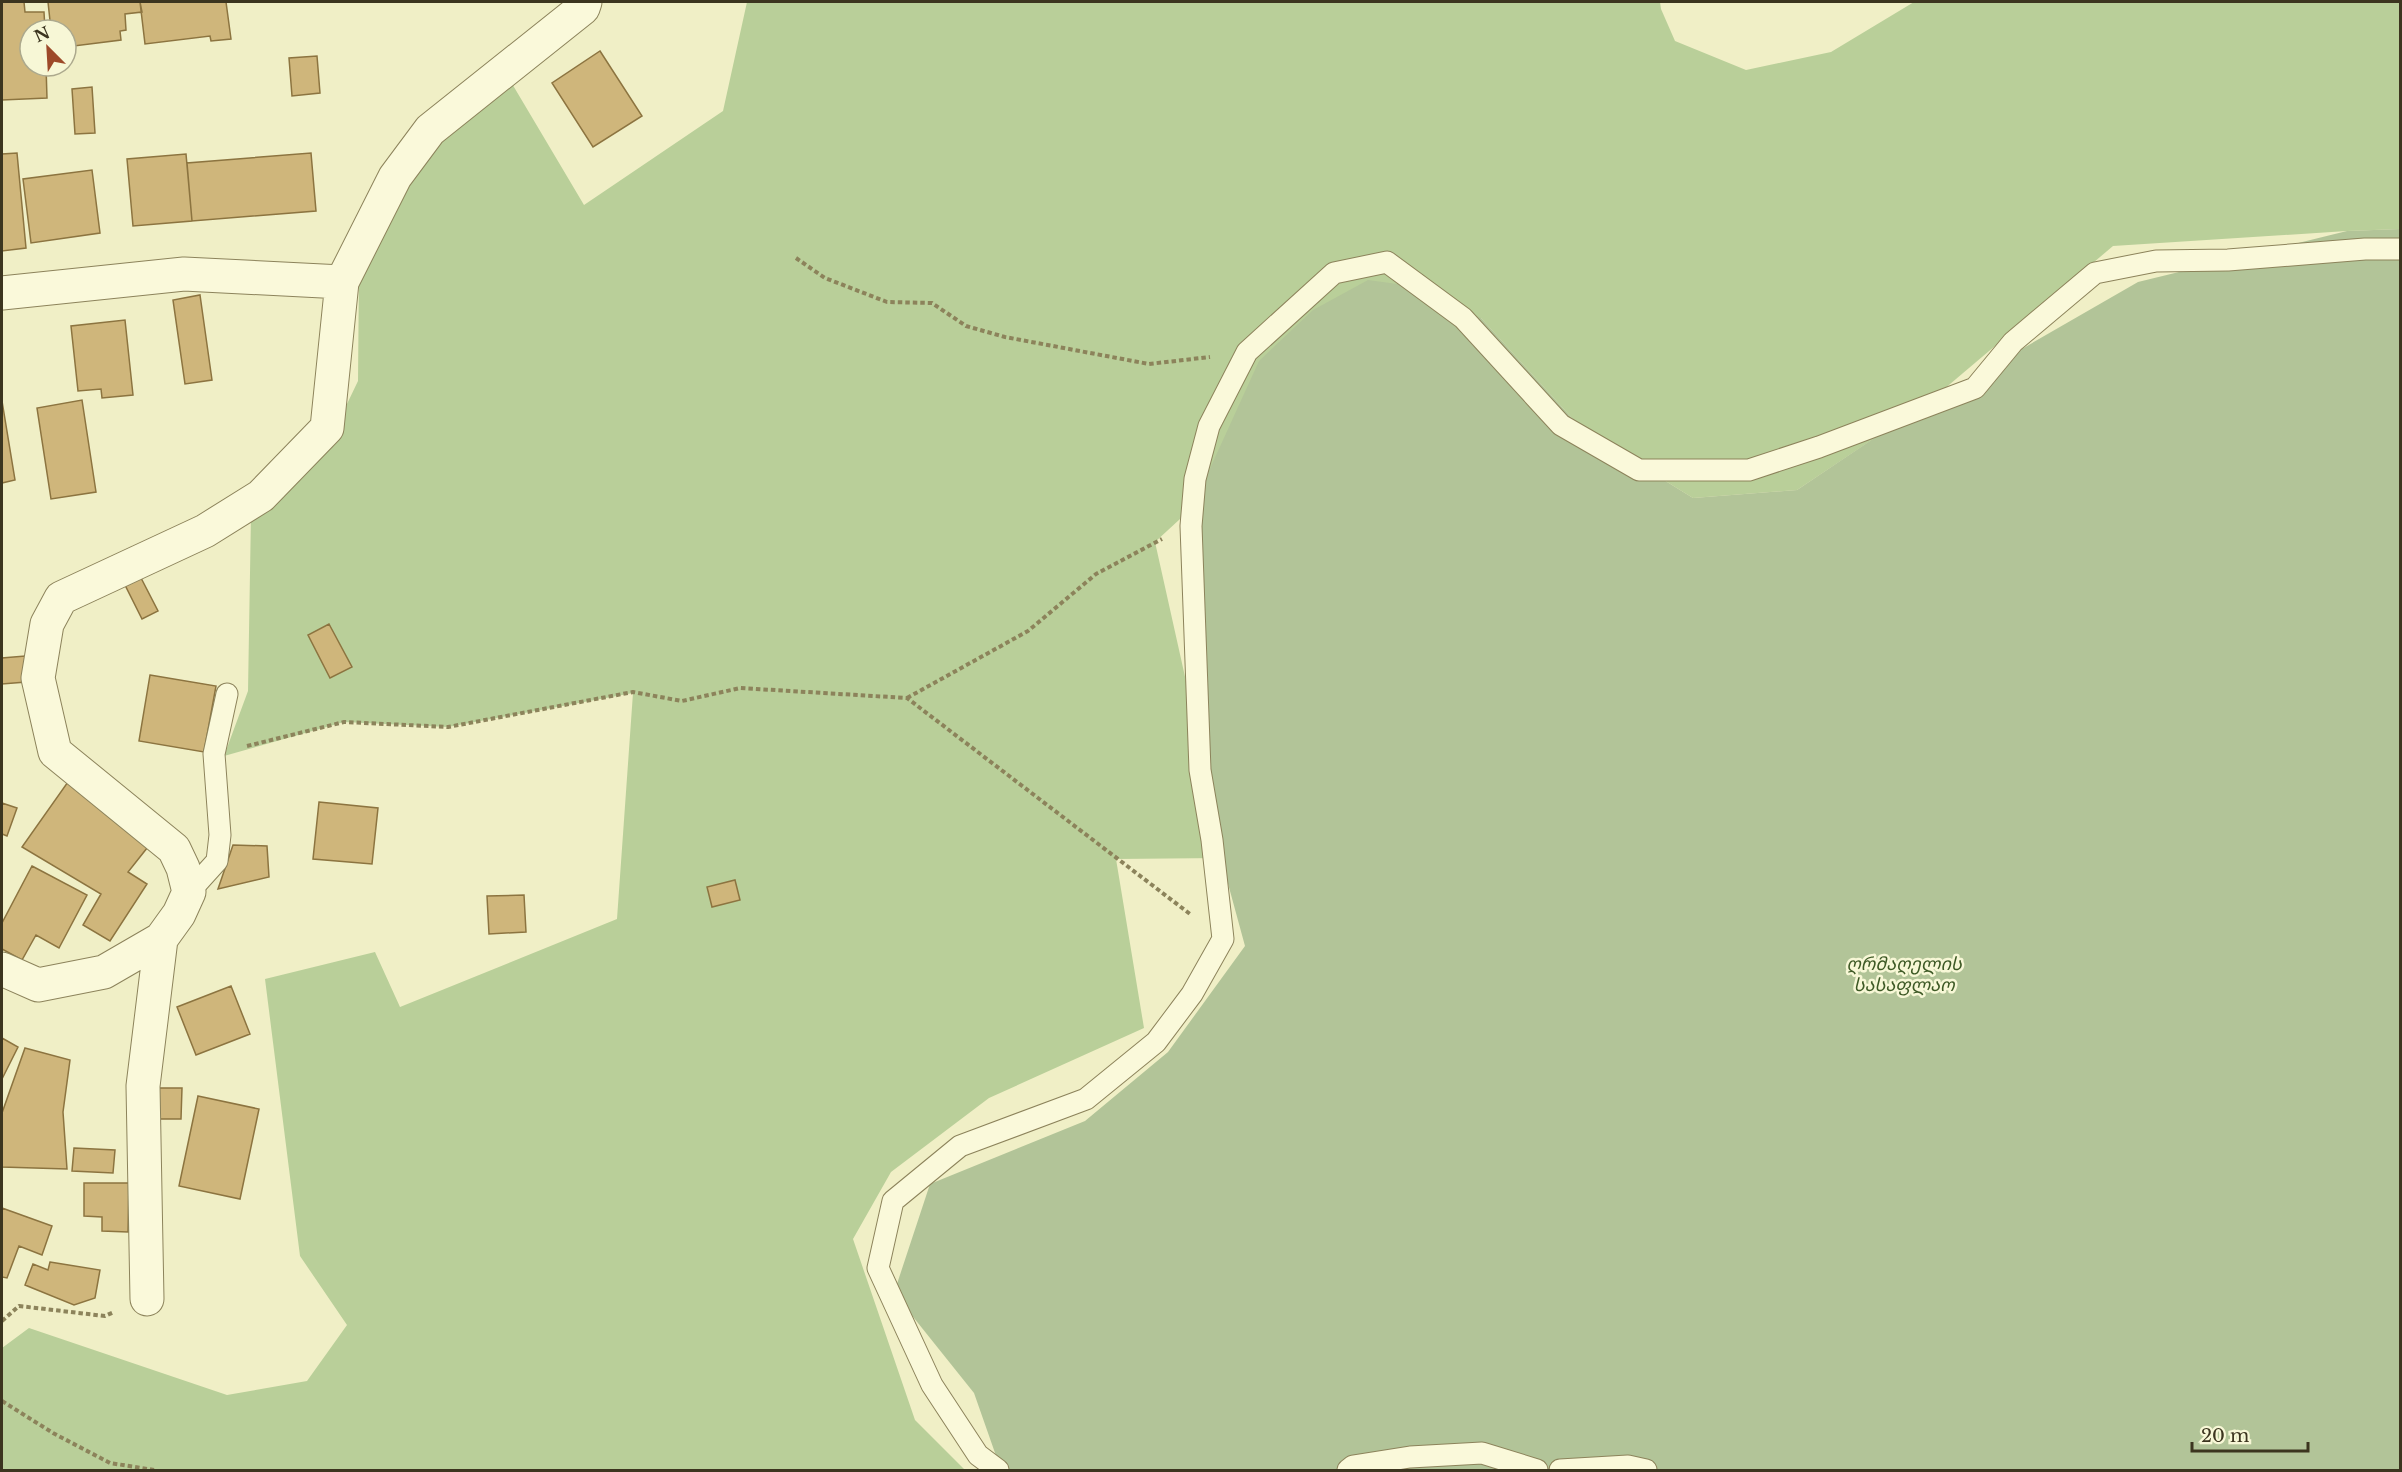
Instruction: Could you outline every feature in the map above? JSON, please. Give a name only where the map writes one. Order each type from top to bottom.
[{"type":"street","points":[[2,969],[38,985],[104,972],[161,939],[179,914],[189,892],[183,868],[174,849],[55,753],[38,678],[47,624],[61,598],[205,531],[261,496],[327,428],[342,282],[395,177],[430,130],[583,8],[585,2]]},
{"type":"street","points":[[2,293],[184,274],[342,282]]},
{"type":"street","points":[[147,1299],[143,1086],[161,939]]},
{"type":"lane","points":[[998,1470],[978,1455],[932,1385],[878,1268],[893,1201],[960,1146],[1086,1099],[1156,1042],[1192,994],[1223,939],[1212,840],[1200,770],[1191,526],[1195,479],[1209,426],[1246,352],[1334,273],[1387,262],[1463,318],[1560,425],[1639,470],[1749,470],[1819,447],[1976,388],[2013,342],[2095,273],[2156,261],[2228,260],[2365,249],[2400,249]]},
{"type":"lane","points":[[189,892],[217,861],[220,835],[214,754],[227,694]]},
{"type":"lane","points":[[1348,1470],[1353,1466],[1410,1457],[1482,1453],[1537,1470]]},
{"type":"lane","points":[[1560,1470],[1628,1466],[1646,1470]]},
{"type":"path","points":[[796,258],[825,278],[887,302],[932,303],[966,326],[1005,337],[1149,364],[1246,352]]},
{"type":"path","points":[[214,754],[344,722],[448,727],[633,692],[682,701],[740,688],[907,698],[1028,631],[1096,574],[1155,542],[1191,526]]},
{"type":"path","points":[[907,698],[1223,939]]},
{"type":"path","points":[[2,1321],[20,1306],[105,1316],[147,1299]]},
{"type":"path","points":[[2,1401],[52,1433],[110,1463],[154,1470]]},
{"type":"green space","points":[[747,2],[1660,2],[1675,41],[1746,70],[1831,52],[1914,2],[2400,2],[2400,229],[2113,246],[1930,401],[1797,490],[1693,498],[1583,430],[1481,318],[1192,508],[1155,542],[1206,771],[1221,858],[1116,859],[1144,1028],[989,1098],[891,1172],[853,1239],[915,1420],[965,1470],[2,1470],[2,1348],[29,1328],[227,1395],[307,1381],[347,1325],[300,1256],[265,979],[375,952],[400,1007],[617,919],[633,693],[448,727],[344,722],[224,756],[248,691],[251,514],[335,429],[358,381],[359,270],[406,180],[447,126],[511,82],[584,205],[723,111]]},
{"type":"green space","name":"ღრმაღელის სასაფლაო","points":[[2400,229],[2400,1470],[1001,1470],[974,1393],[894,1293],[930,1184],[1085,1121],[1168,1052],[1245,946],[1221,858],[1206,771],[1192,508],[1259,361],[1313,310],[1368,280],[1419,287],[1481,318],[1583,430],[1693,498],[1797,490],[1916,410],[2138,282],[2347,231]]},
{"type":"building","points":[[2,2],[24,2],[25,12],[44,12],[44,18],[18,18],[18,78],[46,78],[47,98],[2,100]]},
{"type":"building","points":[[48,2],[140,2],[142,12],[125,14],[126,30],[120,31],[121,40],[78,45],[78,18],[50,18]]},
{"type":"building","points":[[140,2],[226,2],[231,39],[211,41],[210,36],[145,44]]},
{"type":"building","points":[[600,51],[642,116],[593,147],[552,83]]},
{"type":"building","points":[[317,56],[320,93],[292,96],[289,58]]},
{"type":"building","points":[[92,87],[95,133],[75,134],[72,89]]},
{"type":"building","points":[[17,153],[26,248],[2,251],[2,154]]},
{"type":"building","points":[[311,153],[316,211],[192,221],[187,163]]},
{"type":"building","points":[[186,154],[192,221],[133,226],[127,159]]},
{"type":"building","points":[[92,170],[100,233],[31,243],[23,179]]},
{"type":"building","points":[[200,295],[212,380],[185,384],[173,300]]},
{"type":"building","points":[[125,320],[133,395],[102,398],[101,389],[78,391],[71,326]]},
{"type":"building","points":[[82,400],[96,492],[51,499],[37,408]]},
{"type":"building","points":[[2,401],[15,480],[2,483]]},
{"type":"building","points":[[140,576],[158,611],[142,619],[124,583]]},
{"type":"building","points":[[329,624],[352,667],[330,678],[308,635]]},
{"type":"building","points":[[25,656],[26,682],[2,684],[2,658]]},
{"type":"building","points":[[150,675],[216,686],[204,752],[139,741]]},
{"type":"building","points":[[70,779],[151,843],[128,872],[147,884],[110,941],[83,925],[101,894],[22,847]]},
{"type":"building","points":[[319,802],[378,808],[372,864],[313,859]]},
{"type":"building","points":[[2,803],[17,808],[7,836],[2,834]]},
{"type":"building","points":[[233,845],[267,846],[269,877],[218,889]]},
{"type":"building","points":[[32,866],[87,895],[59,948],[36,935],[22,960],[2,949],[2,923]]},
{"type":"building","points":[[735,880],[740,900],[712,907],[707,887]]},
{"type":"building","points":[[524,895],[526,932],[489,934],[487,896]]},
{"type":"building","points":[[231,986],[250,1034],[196,1055],[177,1007]]},
{"type":"building","points":[[2,1038],[18,1047],[2,1079]]},
{"type":"building","points":[[25,1048],[70,1060],[63,1112],[67,1169],[2,1167],[2,1113]]},
{"type":"building","points":[[159,1088],[182,1088],[181,1119],[159,1119]]},
{"type":"building","points":[[198,1096],[259,1109],[240,1199],[179,1186]]},
{"type":"building","points":[[74,1148],[115,1150],[113,1173],[72,1171]]},
{"type":"building","points":[[84,1183],[129,1183],[128,1232],[102,1231],[102,1217],[84,1216]]},
{"type":"building","points":[[2,1208],[52,1226],[42,1255],[19,1246],[7,1278],[2,1277]]},
{"type":"building","points":[[50,1262],[100,1270],[95,1298],[74,1305],[25,1285],[33,1264],[48,1270]]}]
